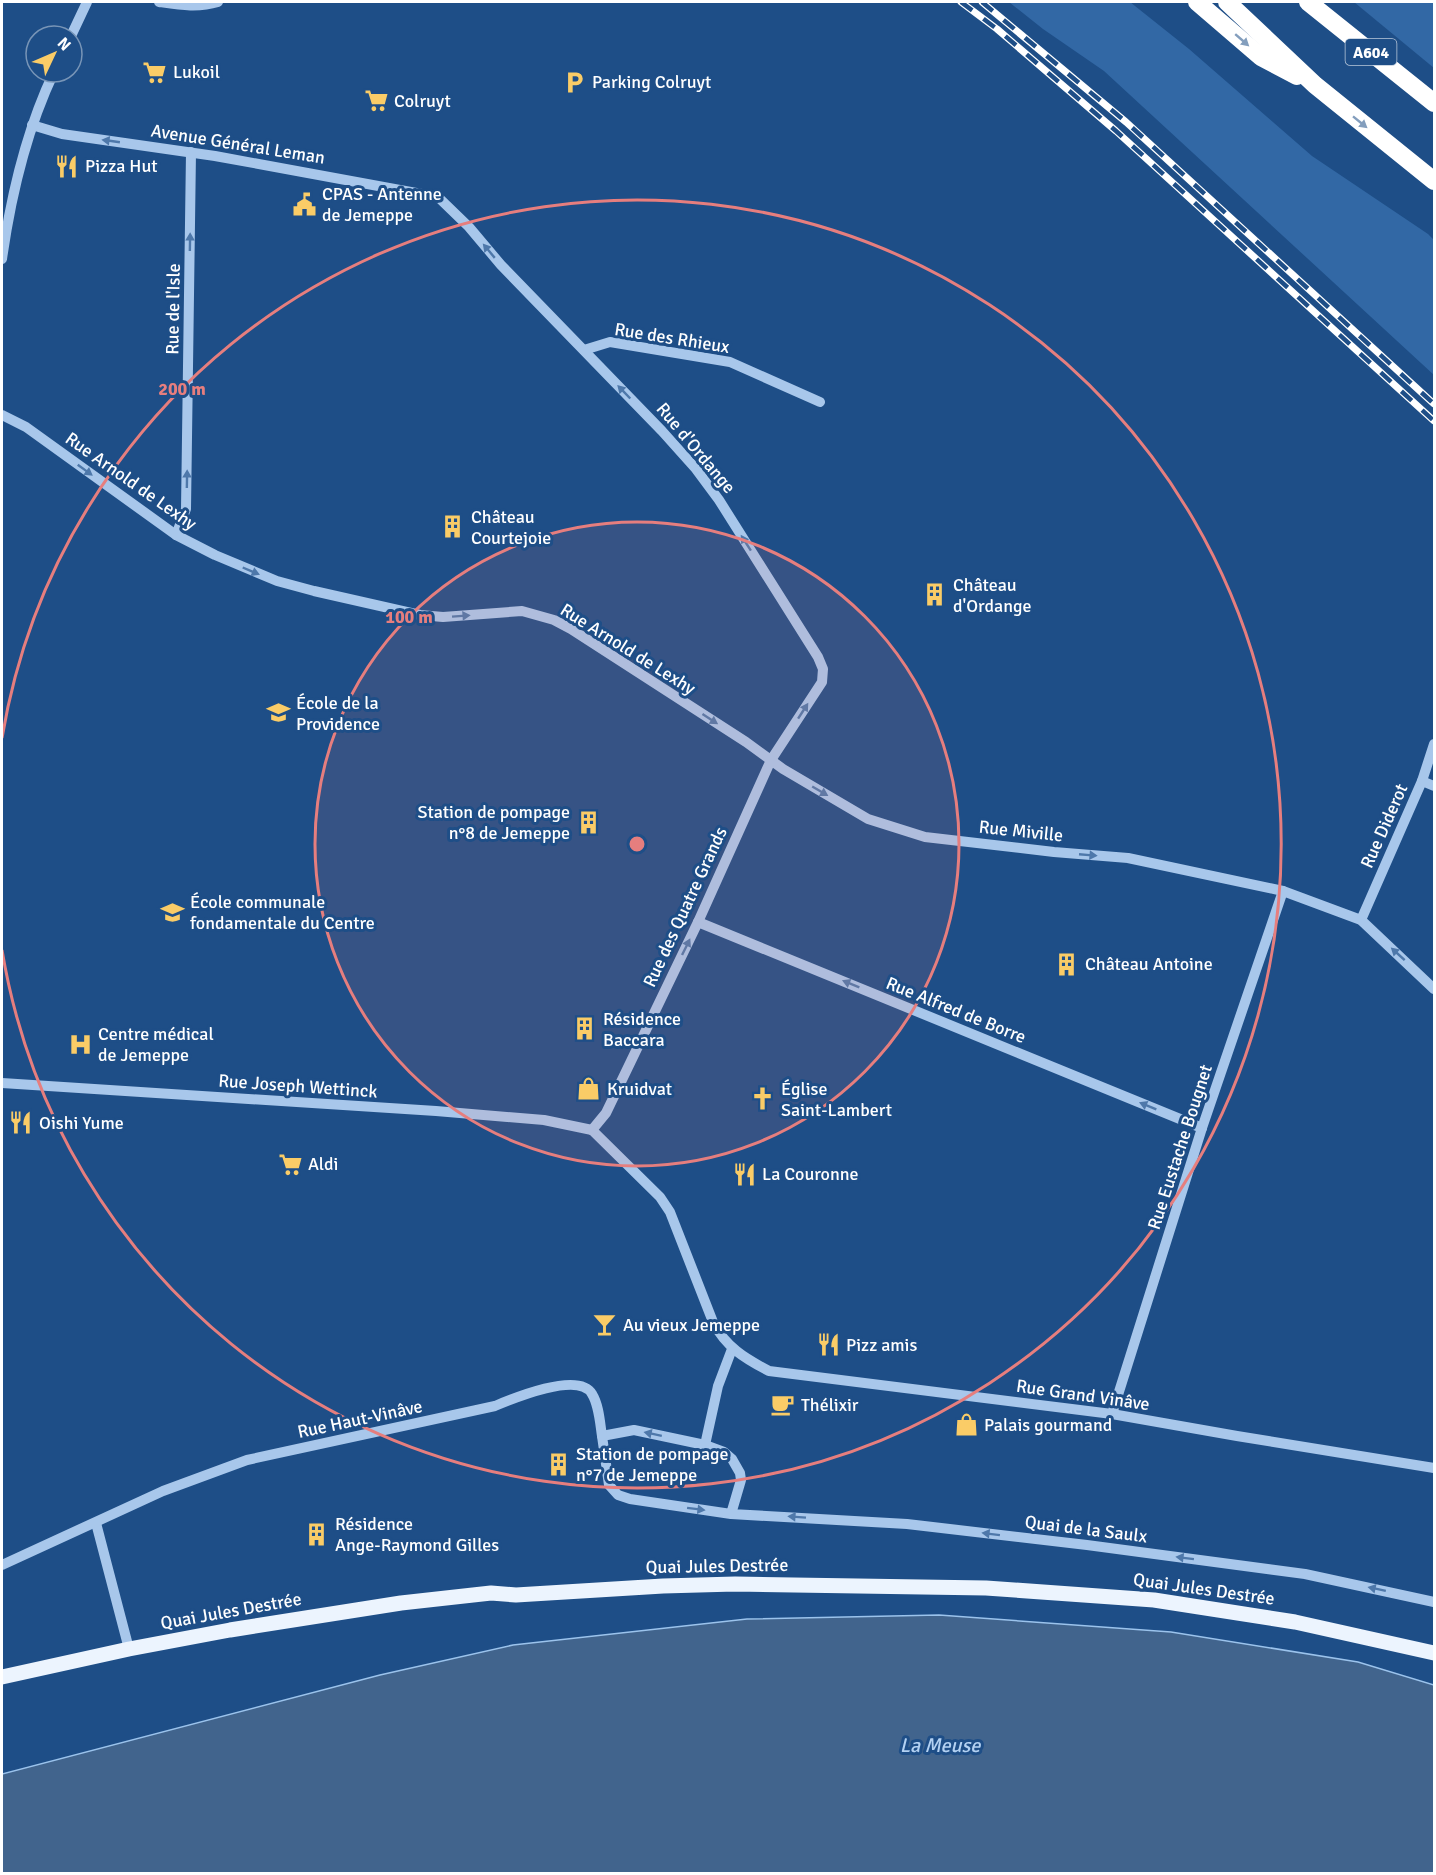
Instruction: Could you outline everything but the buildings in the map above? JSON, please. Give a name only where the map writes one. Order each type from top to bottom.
[{"type":"highway","points":[[1197,2],[1262,57],[1315,85]]},
{"type":"highway","points":[[1227,2],[1315,85],[1434,181]]},
{"type":"highway","name":"A604","points":[[1308,2],[1434,103]]},
{"type":"main road","name":"Quai Jules Destrée","points":[[2,1677],[129,1649],[359,1609],[491,1593],[516,1595],[735,1584],[986,1588],[1144,1599],[1217,1608],[1295,1622],[1434,1653]]},
{"type":"street","points":[[76,24],[87,2]]},
{"type":"street","points":[[159,2],[204,6],[218,2]]},
{"type":"street","points":[[2,259],[11,204],[32,125],[49,84]]},
{"type":"street","name":"Avenue Général Leman","points":[[32,125],[62,134],[191,152],[438,197]]},
{"type":"street","name":"Rue de l'Isle","points":[[176,535],[186,509],[191,152]]},
{"type":"street","name":"Rue d'Ordange","points":[[438,197],[669,438],[702,477],[719,500],[818,657],[823,669],[822,682],[771,760]]},
{"type":"street","name":"Rue des Rhieux","points":[[584,350],[610,342],[729,362],[820,402]]},
{"type":"street","name":"Rue Arnold de Lexhy","points":[[2,415],[26,428],[176,535],[215,555],[277,581],[397,611],[443,617],[522,611],[554,620],[771,760]]},
{"type":"street","name":"Rue Diderot","points":[[1361,920],[1422,781],[1434,744]]},
{"type":"street","name":"Rue Miville","points":[[771,760],[790,774],[868,819],[925,837],[1128,858],[1284,891],[1361,920]]},
{"type":"street","name":"Rue des Quatre Grands","points":[[592,1130],[606,1113],[698,922],[771,760]]},
{"type":"street","points":[[1422,781],[1434,786]]},
{"type":"street","name":"Rue Eustache Bougnet","points":[[1112,1414],[1202,1128],[1284,891]]},
{"type":"street","points":[[1361,920],[1434,989]]},
{"type":"street","name":"Rue Alfred de Borre","points":[[698,922],[1202,1128]]},
{"type":"street","name":"Rue Joseph Wettinck","points":[[2,1083],[458,1113],[544,1120],[592,1130]]},
{"type":"street","points":[[592,1130],[660,1197],[670,1212],[713,1322],[732,1349],[718,1386],[705,1445]]},
{"type":"street","name":"Rue Grand Vinâve","points":[[732,1349],[769,1371],[1112,1414],[1434,1468]]},
{"type":"street","name":"Rue Haut-Vinâve","points":[[2,1565],[190,1479],[247,1460],[495,1407],[515,1397],[568,1384],[580,1384],[592,1392],[596,1401],[602,1436]]},
{"type":"street","points":[[602,1436],[634,1430],[705,1445],[724,1452],[738,1467],[741,1480],[731,1514]]},
{"type":"street","name":"Quai de la Saulx","points":[[602,1436],[609,1485],[618,1495],[647,1502],[731,1514],[917,1525],[1076,1544],[1305,1575],[1434,1602]]},
{"type":"street","points":[[96,1523],[129,1649]]},
{"type":"shaded area","points":[[1009,2],[1130,2],[1189,49],[1312,156],[1428,234],[1434,240],[1434,375],[1104,71],[1043,29]]},
{"type":"shaded area","points":[[1354,2],[1434,2],[1434,68]]},
{"type":"water","name":"La Meuse","points":[[939,1615],[1171,1632],[1358,1662],[1434,1685],[1434,1873],[2,1873],[2,1774],[380,1675],[513,1645],[747,1619]]},
{"type":"railway","points":[[961,2],[997,29],[1116,131],[1434,421]]},
{"type":"railway","points":[[982,2],[1126,122],[1434,404]]},
{"type":"place","name":"Lukoil","points":[[155,72]]},
{"type":"place","name":"Parking Colruyt","points":[[574,82]]},
{"type":"place","name":"Colruyt","points":[[376,101]]},
{"type":"place","name":"Pizza Hut","points":[[67,166]]},
{"type":"place","name":"CPAS - Antenne de Jemeppe","points":[[304,204]]},
{"type":"place","name":"Château Courtejoie","points":[[453,527]]},
{"type":"place","name":"Château d'Ordange","points":[[935,595]]},
{"type":"place","name":"École de la Providence","points":[[278,713]]},
{"type":"place","name":"Station de pompage n°8 de Jemeppe","points":[[588,822]]},
{"type":"place","name":"École communale fondamentale du Centre","points":[[172,912]]},
{"type":"place","name":"Château Antoine","points":[[1067,964]]},
{"type":"place","name":"Résidence Baccara","points":[[585,1029]]},
{"type":"place","name":"Centre médical de Jemeppe","points":[[80,1044]]},
{"type":"place","name":"Kruidvat","points":[[589,1089]]},
{"type":"place","name":"Église Saint-Lambert","points":[[763,1099]]},
{"type":"place","name":"Oishi Yume","points":[[21,1123]]},
{"type":"place","name":"Aldi","points":[[290,1164]]},
{"type":"place","name":"La Couronne","points":[[744,1174]]},
{"type":"place","name":"Au vieux Jemeppe","points":[[605,1325]]},
{"type":"place","name":"Pizz amis","points":[[828,1345]]},
{"type":"place","name":"Thélixir","points":[[783,1405]]},
{"type":"place","name":"Palais gourmand","points":[[966,1425]]},
{"type":"place","name":"Station de pompage n°7 de Jemeppe","points":[[558,1464]]},
{"type":"place","name":"Résidence Ange-Raymond Gilles","points":[[317,1534]]}]
